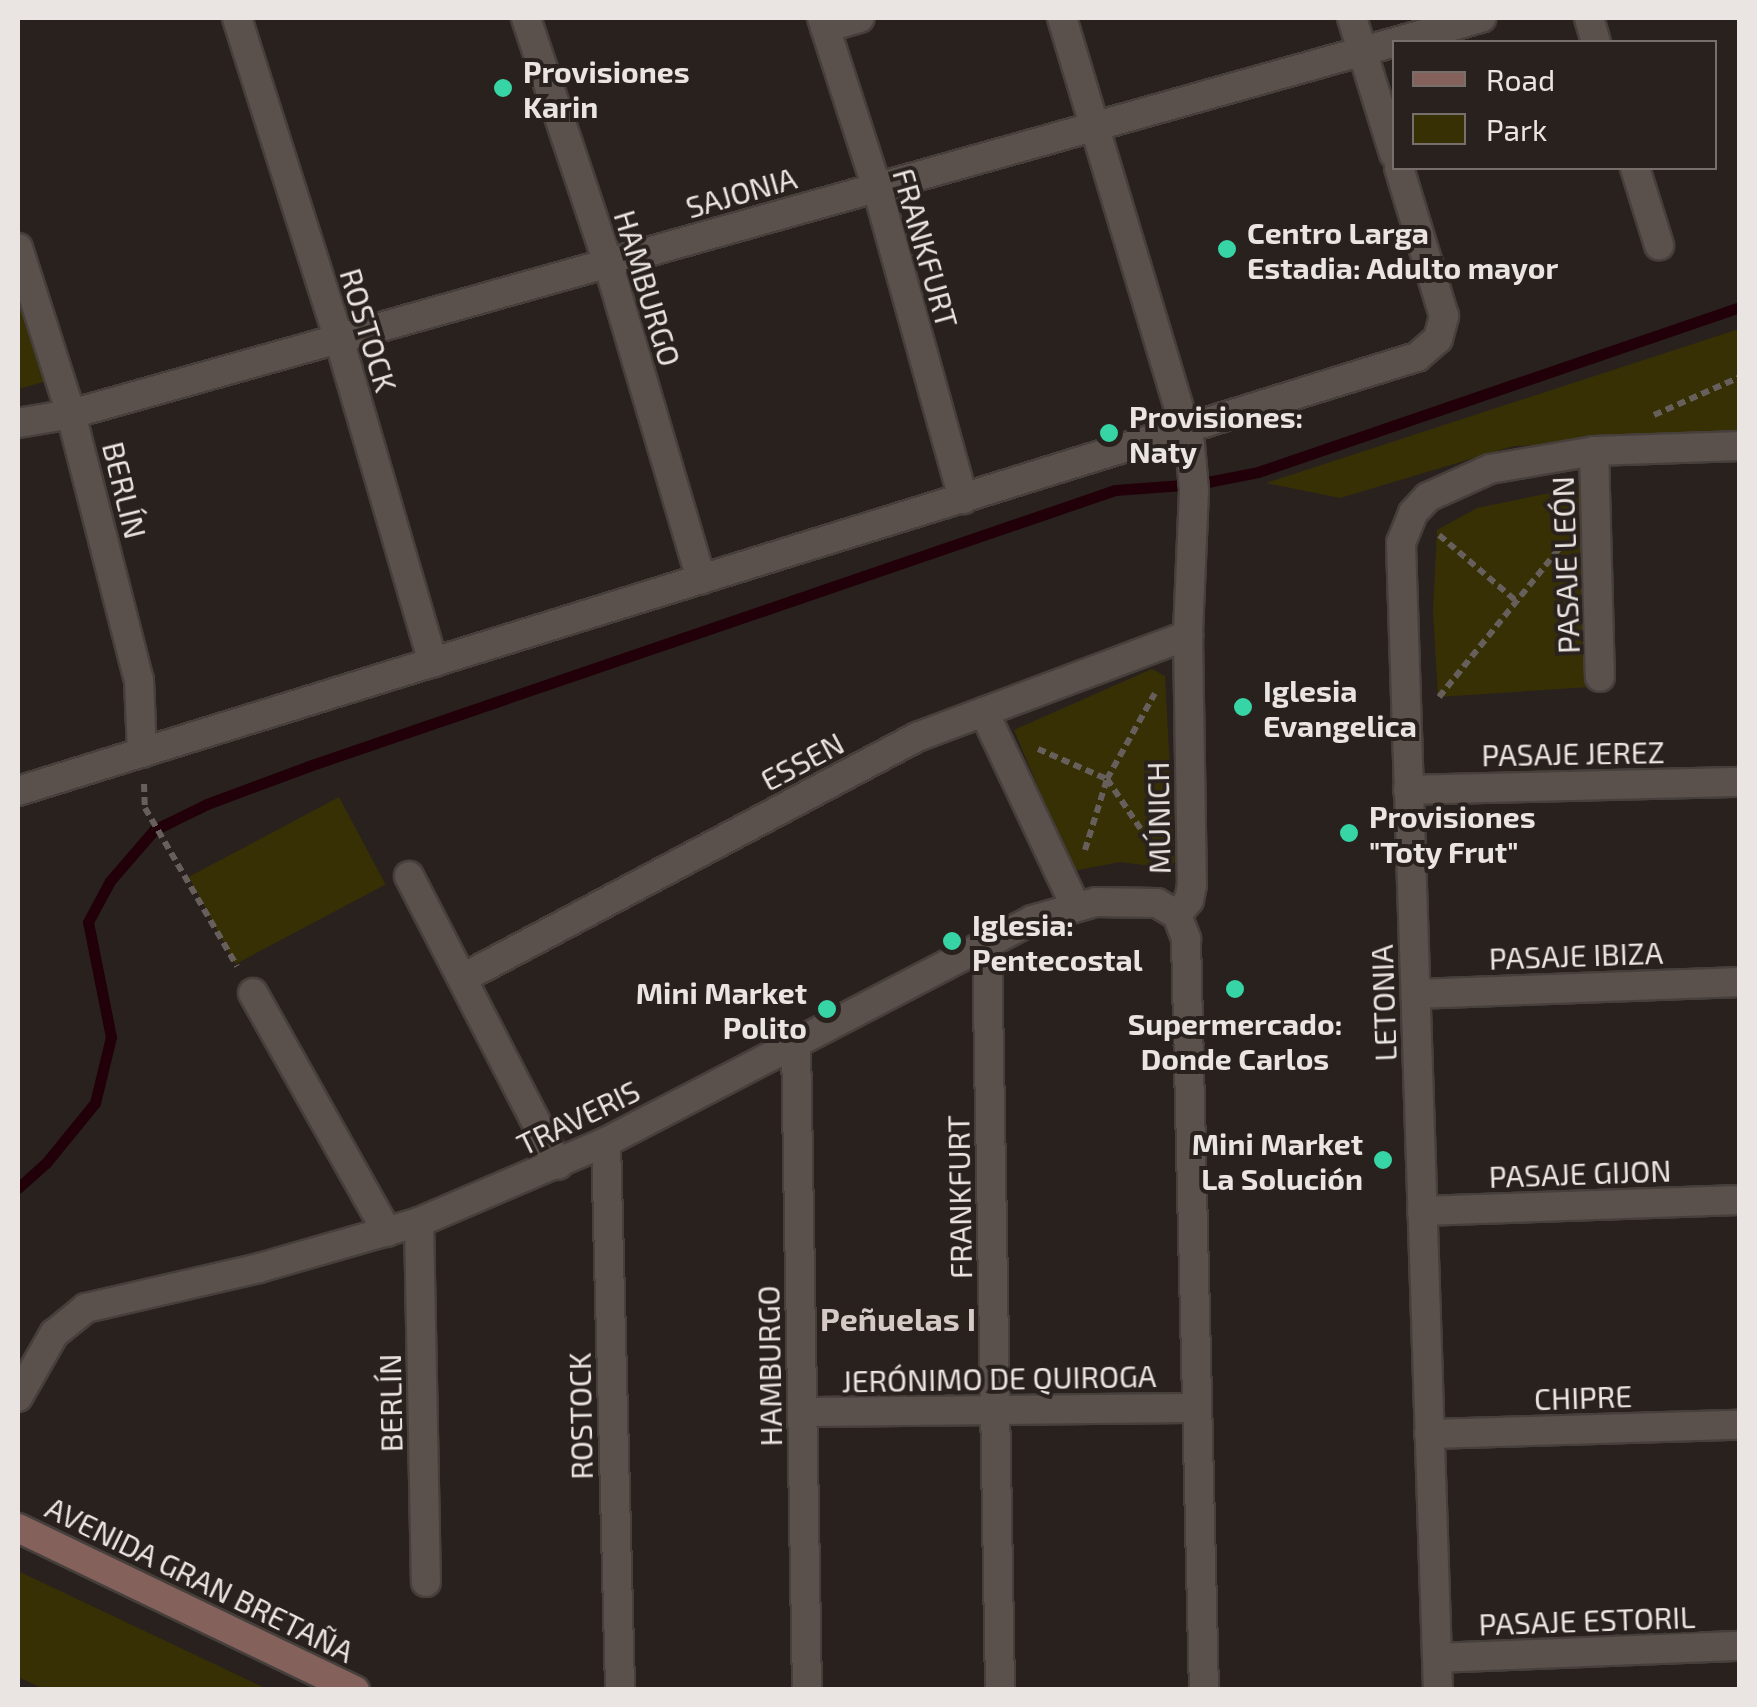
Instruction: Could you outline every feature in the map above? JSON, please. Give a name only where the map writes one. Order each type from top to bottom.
[{"type":"main road","name":"AVENIDA GRAN BRETAÑA","points":[[18,1528],[355,1690]]},
{"type":"street","name":"ROSTOCK","points":[[237,18],[338,339],[432,663]]},
{"type":"street","name":"HAMBURGO","points":[[526,18],[608,263],[701,580]]},
{"type":"street","points":[[824,23],[860,18]]},
{"type":"street","name":"MÚNICH","points":[[1062,18],[1188,437],[1194,490],[1188,636],[1192,884],[1190,900],[1177,915],[1186,939],[1204,1690]]},
{"type":"street","points":[[1352,18],[1392,148]]},
{"type":"street","name":"SAJONIA","points":[[1402,40],[1481,18]]},
{"type":"street","name":"FRANKFURT","points":[[824,23],[876,188],[963,498]]},
{"type":"street","name":"SAJONIA","points":[[18,423],[71,414],[1392,43]]},
{"type":"street","points":[[18,791],[963,498],[1188,437],[1417,357],[1438,339],[1444,316],[1399,170]]},
{"type":"street","points":[[1636,170],[1659,245]]},
{"type":"street","name":"BERLÍN","points":[[18,248],[71,414],[139,680],[142,753]]},
{"type":"street","name":"LETONIA","points":[[1438,1690],[1399,560],[1413,513],[1446,486],[1490,469],[1594,452],[1740,446]]},
{"type":"street","name":"PASAJE LEÓN","points":[[1594,452],[1600,677]]},
{"type":"street","name":"ESSEN","points":[[463,978],[917,737],[988,720],[1188,636]]},
{"type":"street","points":[[988,720],[1075,905]]},
{"type":"street","name":"PASAJE JEREZ","points":[[1408,790],[1740,782]]},
{"type":"street","points":[[409,876],[558,1165]]},
{"type":"street","name":"TRAVERIS","points":[[18,1397],[54,1334],[86,1308],[387,1232],[558,1165],[987,943],[1075,905],[1144,900],[1177,915]]},
{"type":"street","name":"FRANKFURT","points":[[987,943],[1000,1690]]},
{"type":"street","name":"PASAJE IBIZA","points":[[1416,994],[1740,982]]},
{"type":"street","points":[[253,993],[387,1232]]},
{"type":"street","name":"HAMBURGO","points":[[796,1042],[807,1690]]},
{"type":"street","name":"ROSTOCK","points":[[606,1142],[620,1688]]},
{"type":"street","name":"PASAJE GIJON","points":[[1422,1210],[1740,1200]]},
{"type":"street","name":"BERLÍN","points":[[418,1222],[426,1582]]},
{"type":"street","name":"JERÓNIMO DE QUIROGA","points":[[802,1412],[1197,1408]]},
{"type":"street","name":"CHIPRE","points":[[1429,1434],[1740,1425]]},
{"type":"street","name":"PASAJE ESTORIL","points":[[1437,1658],[1740,1646]]},
{"type":"path","points":[[1640,420],[1740,377]]},
{"type":"path","points":[[1434,530],[1515,600]]},
{"type":"path","points":[[1434,704],[1566,540]]},
{"type":"path","points":[[1075,905],[1079,869],[1107,779],[1161,683]]},
{"type":"path","points":[[988,720],[1107,779],[1162,860]]},
{"type":"path","points":[[144,808],[253,993]]},
{"type":"green space","points":[[18,303],[47,381],[18,389]]},
{"type":"green space","points":[[1739,329],[1739,439],[1514,446],[1340,498],[1266,483]]},
{"type":"green space","points":[[1584,486],[1590,687],[1438,697],[1433,611],[1437,530],[1477,508]]},
{"type":"green space","points":[[1152,669],[1165,676],[1175,862],[1166,868],[1120,862],[1073,871],[1014,730]]},
{"type":"green space","points":[[339,797],[385,884],[235,964],[189,877]]},
{"type":"green space","points":[[18,1571],[267,1689],[44,1689],[18,1677]]},
{"type":"waterway","points":[[18,1188],[46,1163],[95,1103],[111,1037],[88,922],[110,881],[154,830],[207,804],[309,766],[1115,490],[1197,484],[1258,472],[1740,307]]},
{"type":"place","name":"Provisiones Karin","points":[[503,88]]},
{"type":"place","name":"Centro Larga Estadia: Adulto mayor","points":[[1227,249]]},
{"type":"place","name":"Provisiones: Naty","points":[[1109,433]]},
{"type":"place","name":"Iglesia Evangelica","points":[[1243,707]]},
{"type":"place","name":"Provisiones \"Toty Frut\"","points":[[1349,833]]},
{"type":"place","name":"Iglesia: Pentecostal","points":[[952,941]]},
{"type":"place","name":"Supermercado: Donde Carlos","points":[[1235,989]]},
{"type":"place","name":"Mini Market Polito","points":[[827,1009]]},
{"type":"place","name":"Mini Market La Solución","points":[[1383,1160]]},
{"type":"district","name":"Peñuelas I","points":[[898,1318]]}]
